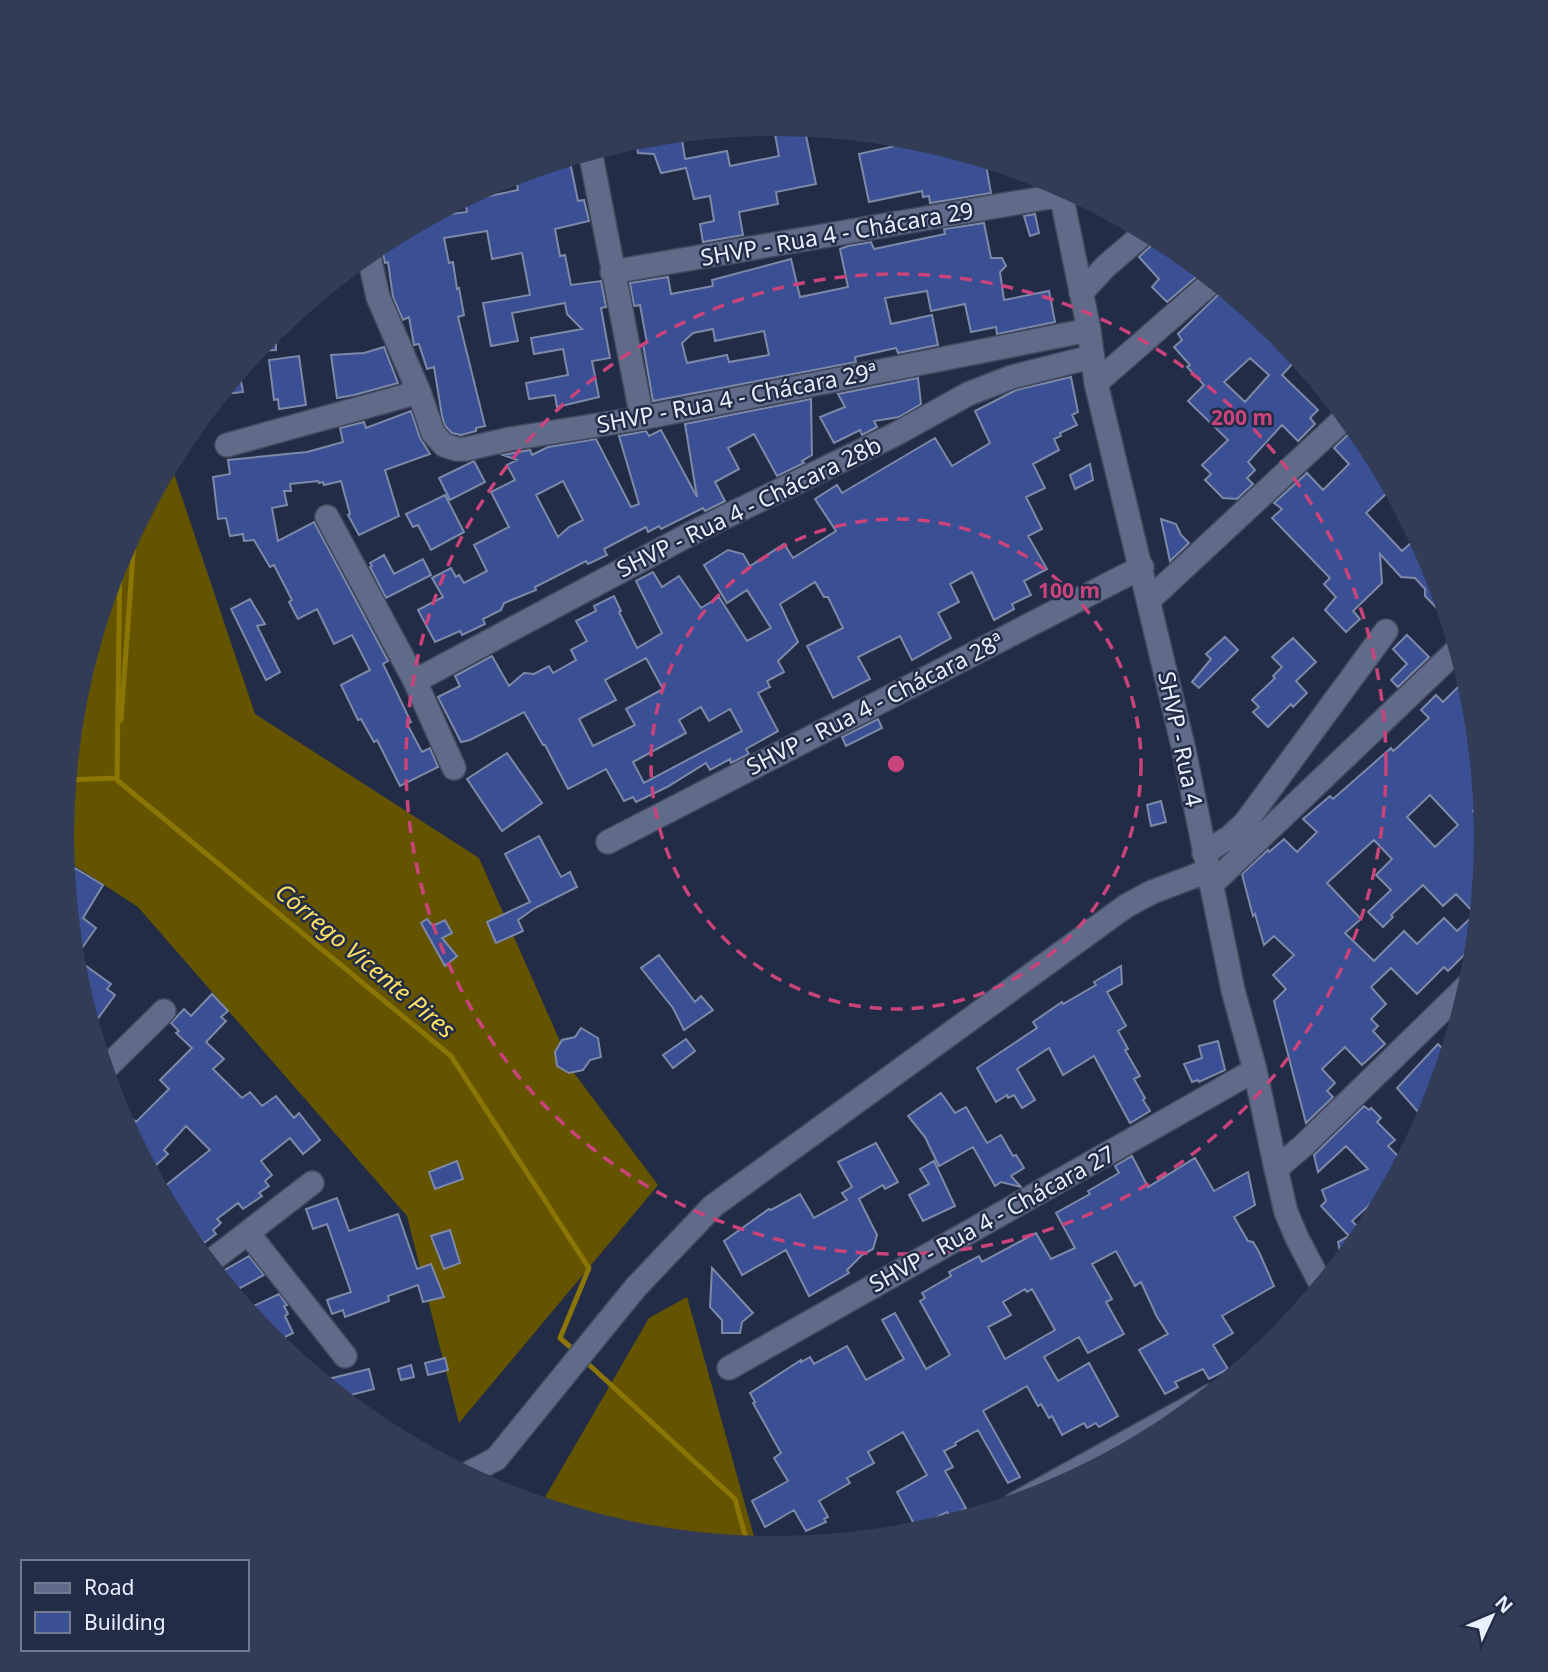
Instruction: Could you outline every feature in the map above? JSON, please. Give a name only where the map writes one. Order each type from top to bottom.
[{"type":"street","points":[[592,159],[642,418]]},
{"type":"street","name":"SHVP - Rua 4 - Chácara 29","points":[[612,272],[1049,192]]},
{"type":"street","name":"SHVP - Rua 4","points":[[1063,198],[1089,330],[1096,383],[1184,750],[1233,990],[1255,1070],[1286,1212],[1318,1277]]},
{"type":"street","points":[[1081,293],[1105,266],[1138,238]]},
{"type":"street","name":"SHVP - Rua 4 - Chácara 29ª","points":[[371,264],[378,297],[419,392],[433,433],[444,445],[456,449],[642,418],[1089,330]]},
{"type":"street","points":[[1096,383],[1207,286]]},
{"type":"street","name":"SHVP - Rua 4 - Chácara 28b","points":[[415,681],[656,552],[896,434],[968,394],[1012,377],[1091,357]]},
{"type":"street","points":[[227,445],[419,392]]},
{"type":"street","points":[[1149,600],[1339,423]]},
{"type":"street","points":[[327,517],[415,681],[454,768]]},
{"type":"street","name":"SHVP - Rua 4 - Chácara 28ª","points":[[608,842],[1142,567]]},
{"type":"street","points":[[1208,870],[1386,631]]},
{"type":"street","points":[[476,1469],[496,1459],[636,1287],[713,1206],[1126,906],[1208,870],[1451,655]]},
{"type":"street","points":[[1276,1169],[1456,997]]},
{"type":"street","points":[[112,1063],[164,1011]]},
{"type":"street","name":"SHVP - Rua 4 - Chácara 27","points":[[729,1368],[1255,1070]]},
{"type":"street","points":[[215,1258],[312,1183]]},
{"type":"street","points":[[248,1233],[345,1356]]},
{"type":"shaded area","points":[[174,475],[255,714],[479,858],[574,1073],[658,1185],[459,1423],[407,1216],[138,907],[75,866],[75,790],[79,745],[97,655],[127,568]]},
{"type":"shaded area","points":[[687,1297],[754,1536],[683,1531],[637,1523],[593,1513],[545,1497],[649,1318]]},
{"type":"building","points":[[775,136],[806,137],[816,184],[776,192],[778,204],[739,212],[743,235],[703,242],[700,224],[714,221],[710,196],[694,199],[686,168],[661,173],[654,154],[638,153],[637,149],[682,141],[685,159],[727,151],[730,166],[779,156]]},
{"type":"building","points":[[894,146],[955,159],[987,169],[991,193],[930,203],[929,196],[923,197],[922,191],[869,202],[859,154]]},
{"type":"building","points":[[571,166],[578,201],[584,200],[589,221],[555,229],[560,256],[565,255],[571,285],[601,281],[606,307],[601,308],[610,358],[592,361],[599,397],[557,407],[555,395],[529,399],[526,383],[568,375],[563,349],[534,354],[531,338],[582,329],[567,314],[565,303],[512,313],[518,341],[491,346],[483,303],[530,295],[522,253],[492,259],[487,231],[444,238],[449,263],[453,262],[457,289],[459,288],[464,315],[458,317],[485,426],[461,435],[452,433],[445,426],[442,416],[434,367],[427,369],[419,344],[414,345],[409,317],[403,320],[393,297],[388,262],[385,263],[383,255],[453,214],[467,212],[466,207],[492,195],[518,190],[517,185]]},
{"type":"building","points":[[1035,214],[1039,233],[1030,236],[1024,216]]},
{"type":"building","points":[[984,223],[991,258],[1002,258],[1006,266],[1000,272],[1004,300],[1049,291],[1055,322],[997,334],[996,327],[971,332],[965,304],[931,311],[927,291],[885,298],[891,324],[932,315],[938,345],[898,353],[896,348],[855,357],[856,362],[653,401],[643,344],[647,343],[640,305],[634,306],[630,283],[668,277],[671,294],[713,286],[712,280],[791,259],[800,297],[848,287],[840,249],[871,242],[874,249],[945,234],[944,229]],"holes":[[[713,329],[715,341],[764,331],[769,355],[729,362],[727,355],[687,363],[682,343],[693,333]]]},
{"type":"building","points":[[1151,246],[1196,277],[1167,302],[1152,287],[1159,279],[1139,257]]},
{"type":"building","points":[[1218,295],[1292,365],[1282,375],[1318,410],[1310,418],[1315,424],[1298,441],[1282,425],[1248,462],[1255,470],[1247,478],[1253,484],[1237,499],[1223,498],[1205,480],[1211,474],[1202,465],[1228,440],[1188,401],[1204,385],[1187,367],[1190,365],[1174,347],[1182,340],[1178,334]],"holes":[[[1250,358],[1269,375],[1245,402],[1224,382]]]},
{"type":"building","points":[[384,347],[398,383],[337,398],[331,355],[364,353]]},
{"type":"building","points":[[299,356],[306,405],[279,409],[278,399],[274,400],[269,360]]},
{"type":"building","points":[[1071,377],[1078,412],[1072,415],[1077,425],[1054,439],[1059,450],[1033,464],[1045,488],[1026,497],[1042,529],[1028,536],[1047,569],[1024,581],[1031,595],[1012,604],[1014,609],[994,620],[972,572],[950,584],[959,602],[938,613],[951,638],[912,660],[900,636],[858,657],[870,679],[833,698],[807,646],[843,628],[828,597],[824,597],[815,582],[780,604],[798,642],[778,661],[784,672],[767,681],[770,687],[758,693],[778,731],[746,749],[749,754],[731,763],[730,759],[710,770],[706,763],[636,802],[633,797],[624,801],[606,769],[568,789],[524,712],[461,742],[438,697],[460,686],[455,676],[492,656],[509,686],[524,673],[534,674],[549,666],[553,673],[576,660],[571,650],[587,641],[576,621],[596,611],[594,606],[614,596],[637,648],[662,633],[636,581],[653,572],[662,587],[679,576],[701,608],[719,597],[747,641],[771,628],[747,590],[727,603],[704,565],[728,550],[743,554],[750,566],[784,544],[793,558],[836,531],[815,499],[837,485],[842,493],[935,438],[952,466],[990,443],[975,411],[1016,390]],"holes":[[[646,658],[663,689],[626,709],[635,725],[593,746],[579,719],[616,700],[605,680]],[[701,707],[709,721],[730,709],[742,731],[644,783],[633,762],[686,733],[679,720]]]},
{"type":"building","points":[[918,378],[921,404],[899,417],[874,421],[877,427],[862,435],[860,430],[834,443],[820,417],[845,407],[838,394]]},
{"type":"building","points":[[241,381],[243,392],[231,393]]},
{"type":"building","points":[[811,399],[812,455],[802,461],[804,463],[777,476],[754,434],[728,448],[739,469],[715,482],[725,501],[705,511],[703,508],[661,529],[659,526],[648,532],[646,527],[604,549],[607,555],[588,564],[586,561],[535,587],[536,590],[504,603],[501,610],[483,619],[485,624],[462,635],[460,631],[435,642],[418,610],[443,597],[432,578],[451,568],[456,577],[459,575],[464,583],[487,571],[474,545],[509,527],[491,492],[515,480],[507,465],[517,460],[503,455],[530,450],[532,455],[548,447],[596,439],[631,507],[639,504],[619,436],[646,431],[649,436],[661,430],[697,497],[685,424]],"holes":[[[563,481],[583,520],[558,537],[536,495]]]},
{"type":"building","points":[[411,411],[420,438],[430,454],[385,470],[399,516],[359,535],[348,515],[350,514],[341,481],[324,485],[318,481],[290,484],[291,491],[284,491],[287,505],[272,508],[278,541],[314,522],[388,661],[383,664],[411,722],[407,724],[422,752],[430,748],[438,767],[400,786],[377,740],[374,742],[361,719],[358,720],[341,685],[370,670],[352,635],[334,644],[317,609],[298,619],[289,602],[292,600],[274,565],[270,567],[254,540],[244,541],[243,534],[230,536],[226,518],[218,519],[213,477],[230,474],[228,460],[307,452],[343,442],[340,428],[364,422],[366,428]]},
{"type":"building","points":[[1348,435],[1381,486],[1385,494],[1366,513],[1402,551],[1410,544],[1435,607],[1425,596],[1425,589],[1415,578],[1401,577],[1380,554],[1382,583],[1353,611],[1360,619],[1346,632],[1325,610],[1336,597],[1324,584],[1330,578],[1272,518],[1282,509],[1274,503],[1307,473],[1323,490],[1349,464],[1334,448]]},
{"type":"building","points":[[474,461],[485,482],[450,500],[439,478]]},
{"type":"building","points":[[1090,464],[1093,480],[1075,489],[1070,475]]},
{"type":"building","points":[[445,495],[464,532],[431,550],[418,525],[413,527],[406,514]]},
{"type":"building","points":[[1161,519],[1176,524],[1189,543],[1170,561]]},
{"type":"building","points":[[384,555],[394,574],[423,559],[431,575],[386,598],[370,567],[370,563]]},
{"type":"building","points":[[250,599],[265,624],[257,626],[280,672],[266,680],[231,609]]},
{"type":"building","points":[[1407,635],[1429,657],[1398,687],[1391,680],[1407,664],[1393,649]]},
{"type":"building","points":[[1225,637],[1238,650],[1199,688],[1192,682],[1211,659],[1206,654]]},
{"type":"building","points":[[1293,638],[1316,662],[1296,681],[1307,693],[1293,707],[1291,704],[1268,727],[1253,712],[1259,707],[1252,700],[1275,678],[1273,676],[1282,667],[1272,657]]},
{"type":"building","points":[[1458,687],[1469,745],[1474,836],[1471,909],[1456,894],[1443,906],[1423,885],[1391,915],[1393,917],[1383,927],[1368,912],[1391,890],[1376,875],[1392,859],[1374,840],[1327,883],[1361,919],[1345,933],[1374,961],[1404,931],[1417,944],[1444,918],[1457,931],[1470,919],[1464,955],[1448,971],[1444,967],[1417,994],[1391,968],[1371,987],[1386,1004],[1371,1019],[1378,1026],[1373,1031],[1385,1044],[1362,1065],[1345,1047],[1322,1069],[1335,1083],[1327,1091],[1333,1097],[1306,1123],[1274,1001],[1286,989],[1273,975],[1294,955],[1274,936],[1264,945],[1242,874],[1284,839],[1297,852],[1317,832],[1303,819],[1330,796],[1333,799],[1391,748],[1393,751],[1398,747],[1429,718],[1421,710],[1436,695],[1443,702]],"holes":[[[1430,795],[1458,825],[1435,847],[1407,817]]]},
{"type":"building","points":[[878,719],[882,728],[846,746],[842,737]]},
{"type":"building","points":[[507,753],[542,803],[502,831],[467,779]]},
{"type":"building","points":[[1161,801],[1166,822],[1151,826],[1147,805]]},
{"type":"building","points":[[539,836],[561,877],[570,872],[577,887],[535,908],[518,920],[523,931],[496,943],[487,922],[530,902],[505,854]]},
{"type":"building","points":[[75,868],[103,885],[83,918],[96,928],[83,947],[79,927]]},
{"type":"building","points":[[427,919],[433,926],[445,920],[452,933],[442,938],[457,956],[445,966],[421,923]]},
{"type":"building","points":[[659,955],[695,1002],[701,996],[713,1010],[684,1030],[673,1008],[641,968]]},
{"type":"building","points":[[86,966],[111,984],[107,989],[115,995],[98,1019]]},
{"type":"building","points":[[1121,966],[1122,984],[1107,992],[1126,1026],[1118,1031],[1140,1076],[1134,1079],[1150,1111],[1130,1123],[1094,1056],[1063,1075],[1049,1048],[1017,1069],[1035,1100],[1022,1108],[1014,1095],[1008,1098],[1007,1095],[996,1102],[977,1068],[1037,1028],[1033,1022],[1062,1002],[1063,1004],[1096,985],[1094,982]]},
{"type":"building","points":[[212,994],[228,1011],[221,1017],[226,1021],[206,1042],[224,1059],[213,1069],[242,1098],[250,1092],[262,1106],[276,1096],[294,1118],[299,1113],[320,1140],[303,1154],[290,1138],[261,1161],[272,1175],[265,1181],[269,1186],[259,1193],[262,1196],[243,1209],[238,1203],[217,1219],[221,1223],[213,1230],[216,1234],[204,1243],[166,1185],[210,1150],[186,1126],[164,1150],[168,1154],[156,1165],[135,1121],[169,1089],[160,1080],[192,1048],[176,1033],[179,1031],[171,1023],[184,1009],[191,1016]]},
{"type":"building","points":[[581,1028],[598,1038],[601,1057],[590,1060],[583,1070],[569,1073],[557,1066],[555,1052],[562,1040],[575,1037]]},
{"type":"building","points":[[686,1039],[695,1051],[673,1068],[663,1055]]},
{"type":"building","points":[[1218,1041],[1225,1070],[1199,1082],[1192,1082],[1184,1064],[1202,1058],[1199,1046]]},
{"type":"building","points":[[1438,1044],[1441,1047],[1418,1111],[1397,1088]]},
{"type":"building","points":[[941,1093],[955,1113],[966,1107],[987,1143],[1001,1135],[1013,1156],[1016,1155],[1024,1168],[1011,1176],[1021,1187],[1001,1182],[995,1186],[973,1147],[939,1166],[925,1137],[908,1116]]},
{"type":"building","points":[[1364,1106],[1369,1110],[1371,1108],[1381,1118],[1377,1122],[1395,1140],[1388,1146],[1397,1155],[1368,1206],[1352,1221],[1356,1225],[1349,1236],[1321,1206],[1326,1201],[1322,1190],[1368,1169],[1346,1146],[1318,1172],[1314,1155]]},
{"type":"building","points":[[876,1143],[898,1182],[885,1189],[883,1185],[859,1199],[877,1235],[873,1249],[862,1255],[847,1270],[849,1273],[809,1296],[786,1250],[742,1275],[724,1241],[769,1209],[800,1194],[814,1218],[847,1200],[842,1193],[852,1187],[838,1162]]},
{"type":"building","points":[[1132,1156],[1148,1187],[1195,1158],[1214,1191],[1248,1172],[1255,1205],[1234,1217],[1248,1241],[1253,1242],[1259,1252],[1274,1286],[1222,1316],[1233,1333],[1213,1345],[1228,1369],[1209,1379],[1203,1369],[1175,1382],[1178,1387],[1165,1394],[1139,1350],[1168,1334],[1141,1282],[1135,1286],[1116,1251],[1092,1264],[1112,1299],[1106,1302],[1124,1334],[1088,1353],[1079,1337],[1044,1357],[1058,1381],[1089,1363],[1118,1416],[1099,1427],[1096,1423],[1087,1428],[1084,1423],[1062,1435],[1052,1416],[1049,1418],[1041,1404],[1038,1406],[1027,1386],[983,1411],[1020,1477],[1008,1483],[978,1430],[944,1451],[953,1467],[945,1471],[966,1508],[960,1511],[948,1514],[947,1512],[913,1522],[897,1492],[927,1475],[903,1432],[868,1452],[874,1463],[847,1478],[850,1483],[819,1501],[828,1517],[824,1519],[826,1522],[806,1531],[794,1510],[765,1527],[752,1501],[788,1481],[774,1458],[781,1453],[750,1393],[801,1360],[810,1357],[814,1364],[847,1346],[866,1380],[904,1359],[882,1320],[895,1313],[926,1369],[950,1355],[920,1301],[925,1298],[922,1293],[951,1276],[949,1272],[979,1256],[982,1262],[1036,1233],[1051,1259],[1075,1248],[1056,1213],[1090,1194],[1088,1191],[1119,1173],[1115,1166]],"holes":[[[1025,1289],[1027,1292],[1032,1289],[1055,1330],[1005,1359],[988,1327],[1011,1315],[1003,1302]]]},
{"type":"building","points":[[457,1161],[463,1179],[435,1189],[429,1172]]},
{"type":"building","points":[[934,1161],[955,1206],[923,1221],[909,1195],[929,1184],[920,1169]]},
{"type":"building","points":[[337,1198],[349,1231],[398,1214],[417,1269],[431,1264],[444,1297],[423,1302],[418,1285],[388,1296],[389,1301],[345,1317],[343,1310],[332,1314],[327,1300],[351,1292],[327,1224],[313,1229],[306,1209]]},
{"type":"building","points":[[450,1230],[460,1263],[444,1269],[431,1236]]},
{"type":"building","points":[[1348,1237],[1339,1249],[1338,1242]]},
{"type":"building","points":[[249,1256],[264,1275],[239,1288],[225,1270]]},
{"type":"building","points":[[712,1268],[753,1313],[742,1322],[740,1333],[722,1333],[722,1320],[710,1307]]},
{"type":"building","points":[[279,1294],[287,1305],[284,1306],[288,1314],[285,1316],[293,1333],[285,1337],[254,1306]]},
{"type":"building","points":[[445,1358],[448,1370],[428,1375],[425,1363]]},
{"type":"building","points":[[411,1365],[414,1377],[401,1380],[398,1369]]},
{"type":"building","points":[[369,1369],[374,1389],[352,1395],[331,1378]]},
{"type":"waterway","points":[[121,720],[133,555]]},
{"type":"waterway","name":"Córrego Vicente Pires","points":[[120,588],[117,780],[451,1056],[589,1268],[560,1338],[576,1352]]},
{"type":"waterway","points":[[76,780],[117,778]]},
{"type":"waterway","name":"Córrego Vicente Pires","points":[[585,1361],[735,1499],[745,1535]]}]
